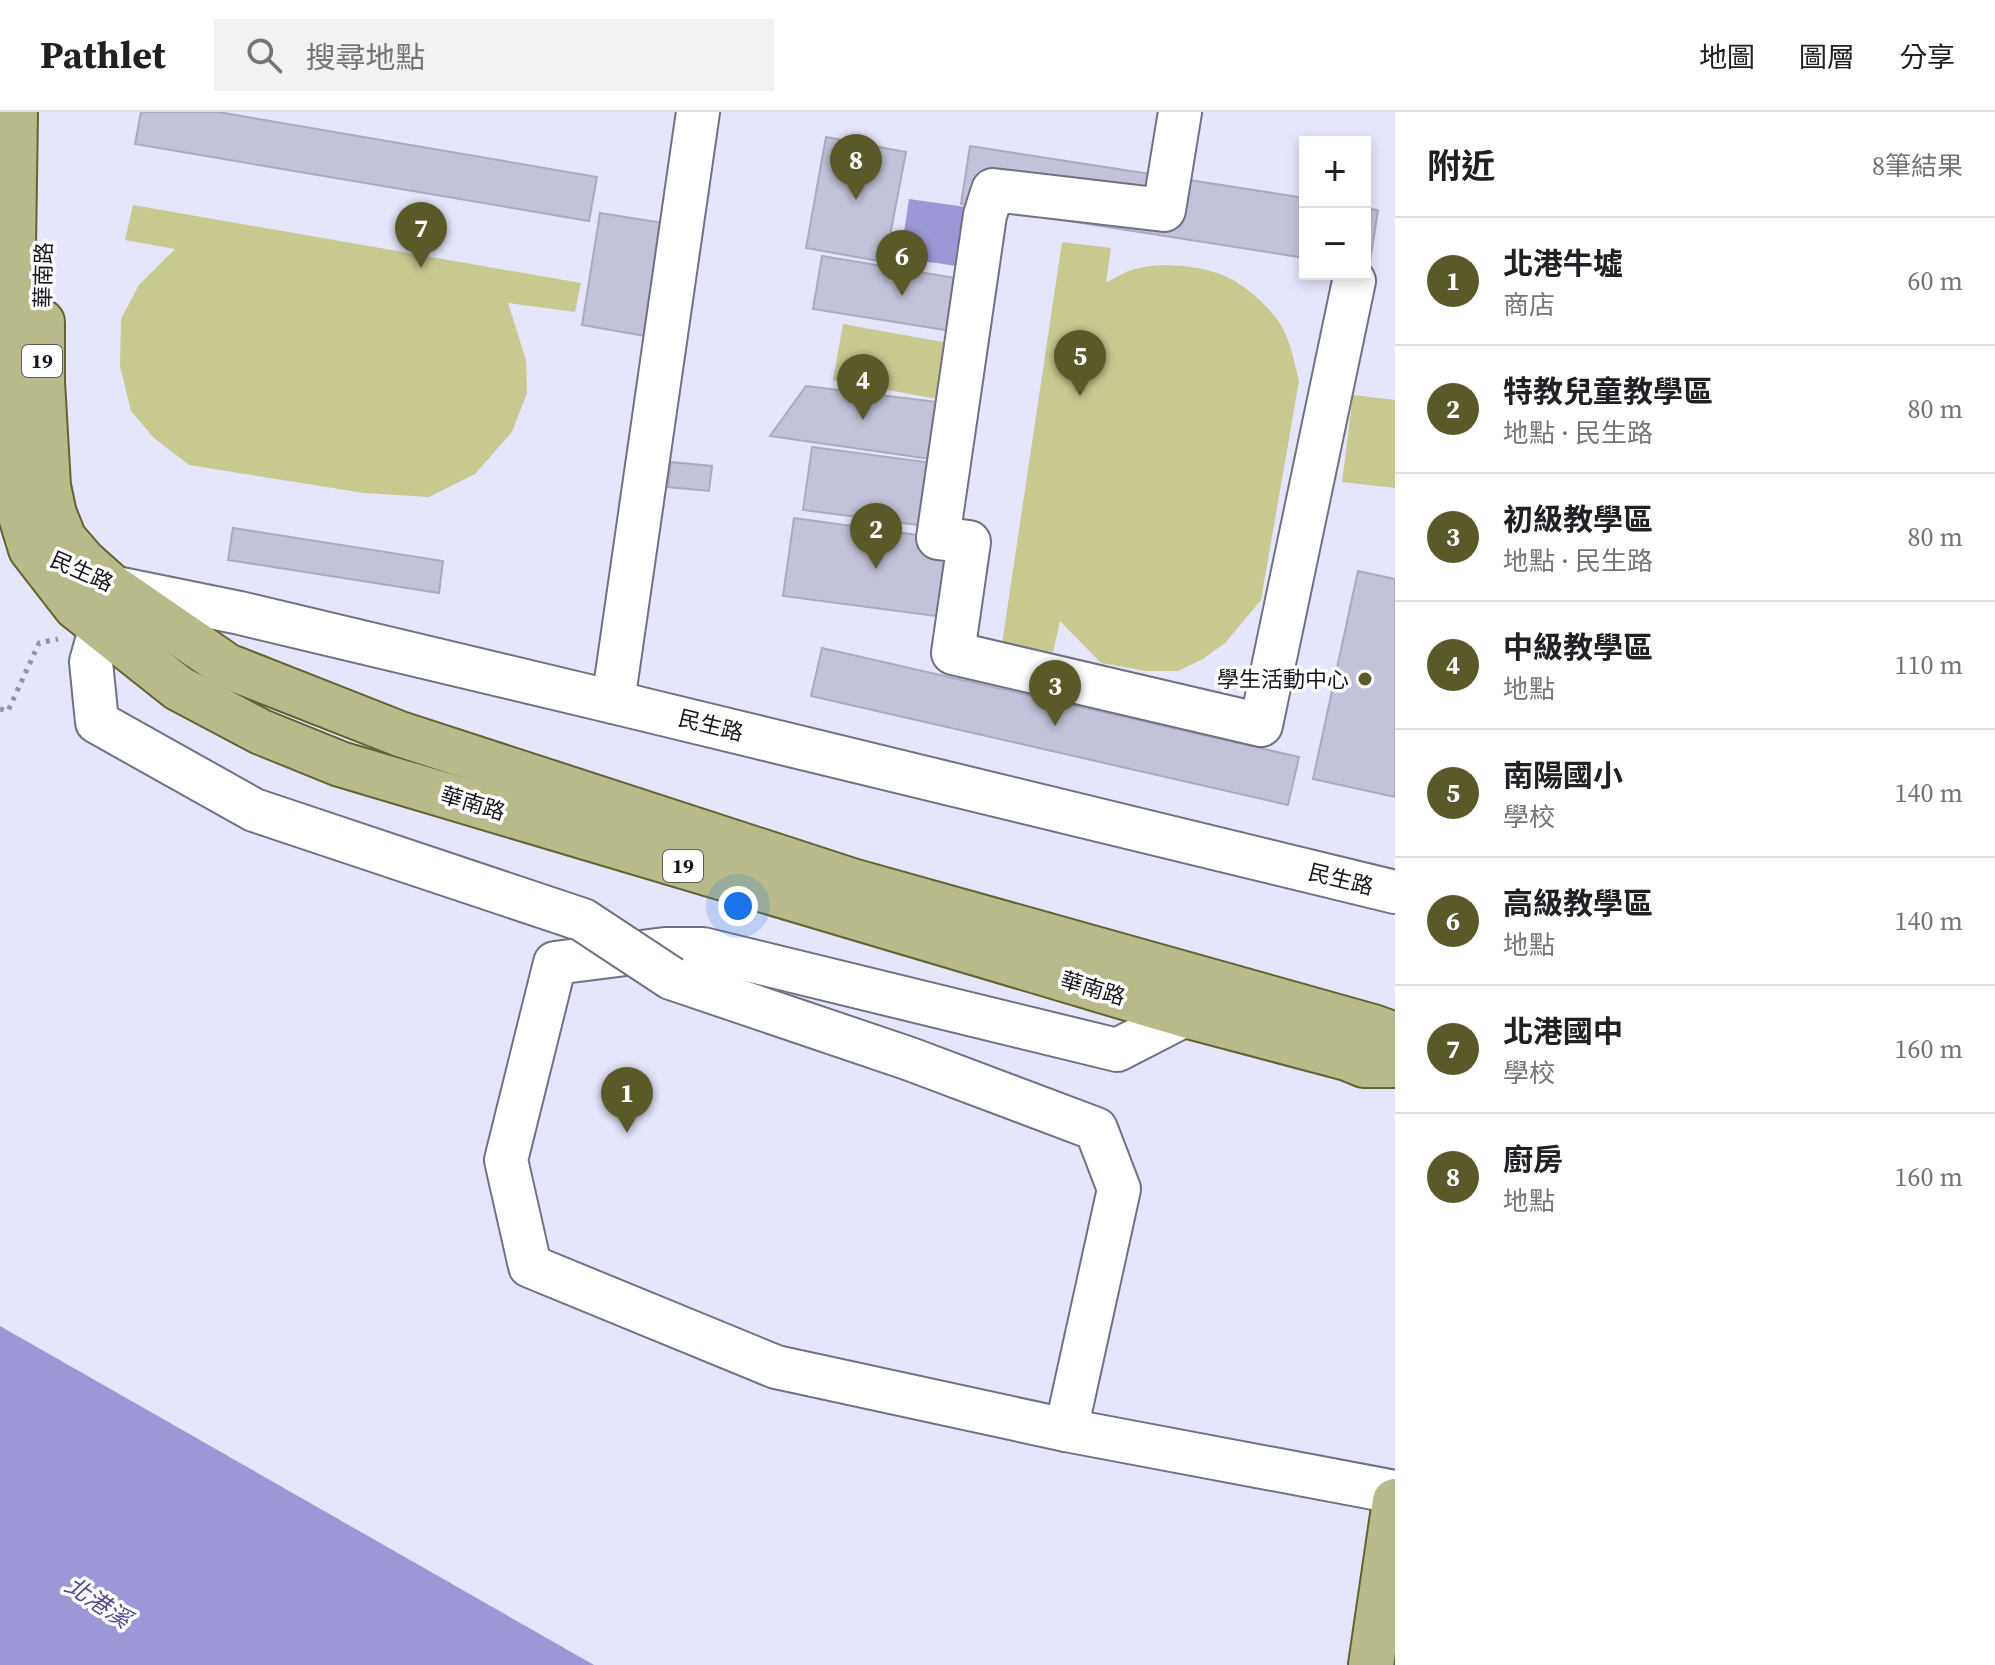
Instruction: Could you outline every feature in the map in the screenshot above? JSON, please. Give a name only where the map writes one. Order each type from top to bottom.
[{"type":"main road","name":"華南路","points":[[10,541],[15,497],[11,383],[15,112]]},
{"type":"main road","name":"華南路","points":[[44,112],[42,382],[48,486],[54,514],[64,539],[84,562],[107,606],[178,688],[261,732],[340,764],[1185,1015],[1364,1065],[1395,1065]]},
{"type":"main road","name":"民生路","points":[[10,541],[107,606]]},
{"type":"main road","name":"華南路","points":[[107,606],[227,666],[400,734],[852,881],[1395,1035]]},
{"type":"main road","points":[[1371,1665],[1395,1501]]},
{"type":"street","points":[[613,702],[698,112]]},
{"type":"street","points":[[1180,112],[1164,210],[993,190],[985,215],[938,538],[969,542],[953,653],[1261,725],[1354,281]]},
{"type":"street","name":"民生路","points":[[107,606],[240,613],[1395,892]]},
{"type":"street","points":[[107,606],[91,662],[97,722],[254,810],[583,920],[671,978],[910,1059],[1096,1129],[1119,1189],[1066,1430]]},
{"type":"street","points":[[1185,1015],[1117,1050],[703,949],[665,949],[555,963],[506,1160],[530,1266],[776,1367],[1066,1430],[1395,1492]]},
{"type":"path","points":[[0,709],[8,711],[39,643],[107,606]]},
{"type":"green space","points":[[133,205],[581,283],[575,312],[508,303],[526,360],[527,393],[512,432],[475,474],[429,497],[364,493],[189,465],[154,438],[131,411],[120,366],[121,319],[139,285],[175,249],[125,240]]},
{"type":"green space","points":[[1062,242],[1111,248],[1106,282],[1129,271],[1165,265],[1192,267],[1227,277],[1262,303],[1279,322],[1293,358],[1299,381],[1261,600],[1225,643],[1203,659],[1178,671],[1146,671],[1101,663],[1060,621],[1053,652],[1002,644]]},
{"type":"green space","points":[[843,324],[987,350],[976,406],[833,380]]},
{"type":"green space","points":[[1353,395],[1395,400],[1395,488],[1342,482]]},
{"type":"water","points":[[909,199],[973,208],[964,267],[900,258]]},
{"type":"water","name":"北港溪","points":[[0,1326],[594,1665],[0,1665]]},
{"type":"building","points":[[141,112],[218,112],[597,177],[589,221],[135,144]]},
{"type":"building","points":[[826,137],[906,152],[885,262],[806,248]]},
{"type":"building","points":[[970,146],[1299,197],[1299,257],[961,204]]},
{"type":"building","points":[[1371,209],[1378,210],[1371,255]]},
{"type":"building","points":[[600,213],[670,224],[651,337],[582,325]]},
{"type":"building","points":[[822,256],[992,284],[983,336],[813,309]]},
{"type":"building","points":[[806,386],[946,403],[938,460],[770,436]]},
{"type":"building","points":[[812,447],[956,466],[948,529],[803,510]]},
{"type":"building","points":[[671,462],[712,466],[709,491],[668,487]]},
{"type":"building","points":[[794,518],[969,542],[958,619],[783,596]]},
{"type":"building","points":[[233,528],[443,561],[439,593],[228,560]]},
{"type":"building","name":"學生活動中心","points":[[1358,571],[1395,579],[1395,797],[1313,779]]},
{"type":"building","points":[[822,648],[1299,757],[1288,805],[811,696]]},
{"type":"place","name":"廚房","points":[[856,200]]},
{"type":"place","name":"北港國中","points":[[421,268]]},
{"type":"place","name":"高級教學區","points":[[902,296]]},
{"type":"place","name":"南陽國小","points":[[1080,396]]},
{"type":"place","name":"中級教學區","points":[[863,420]]},
{"type":"place","name":"特教兒童教學區","points":[[876,569]]},
{"type":"place","name":"學生活動中心","points":[[1365,679]]},
{"type":"place","name":"初級教學區","points":[[1055,726]]},
{"type":"place","name":"北港牛墟","points":[[627,1133]]}]
